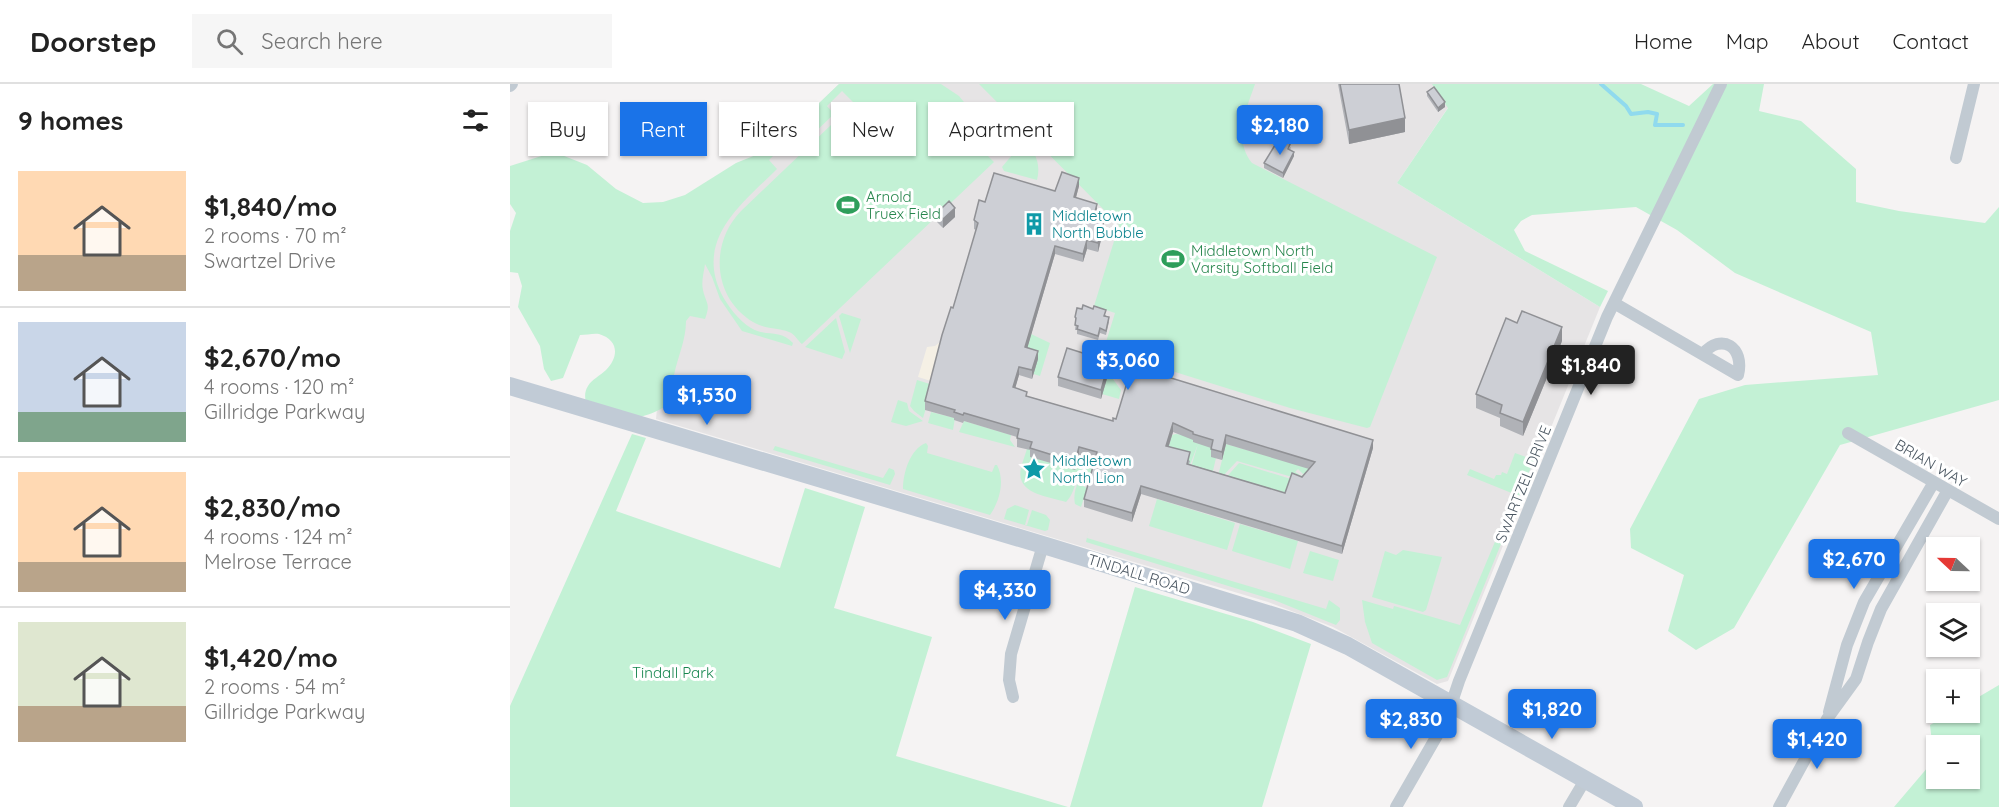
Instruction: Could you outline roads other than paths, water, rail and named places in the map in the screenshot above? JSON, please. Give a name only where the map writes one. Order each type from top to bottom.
[{"type":"street","name":"SWARTZEL DRIVE","points":[[1396,807],[1446,720],[1614,303],[1721,84]]},
{"type":"street","points":[[1956,159],[1974,84]]},
{"type":"street","points":[[1614,303],[1703,354]]},
{"type":"street","name":"TINDALL ROAD","points":[[510,386],[1297,623],[1348,646],[1634,807]]},
{"type":"street","name":"BRIAN WAY","points":[[1848,433],[1999,519]]},
{"type":"street","points":[[1827,719],[1847,645],[1864,602],[1934,482]]},
{"type":"street","points":[[1779,807],[1827,719],[1856,679],[1881,609],[1948,490]]},
{"type":"street","points":[[1013,697],[1009,680],[1011,654],[1043,545]]},
{"type":"street","points":[[1887,561],[1902,569]]},
{"type":"street","points":[[1855,623],[1872,629]]},
{"type":"street","points":[[1569,807],[1585,780]]},
{"type":"waterway","points":[[1601,84],[1626,106],[1631,114],[1648,112],[1657,114],[1655,125],[1683,125]]},
{"type":"place","name":"Arnold Truex Field","points":[[848,205]]},
{"type":"place","name":"Middletown North Bubble","points":[[1034,224]]},
{"type":"place","name":"Middletown North Varsity Softball Field","points":[[1173,259]]},
{"type":"place","name":"Middletown North Lion","points":[[1034,469]]},
{"type":"park label","name":"Tindall Park","points":[[673,672]]}]
